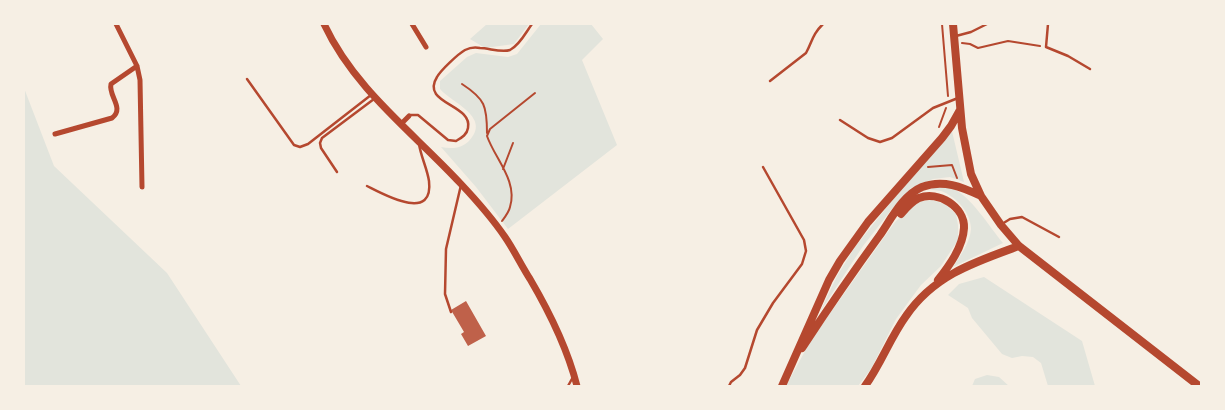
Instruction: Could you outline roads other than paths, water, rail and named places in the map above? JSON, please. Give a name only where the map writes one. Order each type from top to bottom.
[{"type":"main road","points":[[953,24],[962,128],[967,161],[981,196],[1001,225],[1019,246],[1199,386]]},
{"type":"main road","points":[[782,386],[829,280],[840,260],[868,222],[948,130],[960,108]]},
{"type":"main road","points":[[790,367],[871,247],[912,193],[921,188],[945,183],[961,187],[981,196]]},
{"type":"main road","points":[[865,386],[906,315],[931,289],[953,258],[960,244],[964,223],[951,203],[934,197],[920,198],[906,208],[871,247]]},
{"type":"main road","points":[[931,289],[959,269],[1019,246]]},
{"type":"street","points":[[116,24],[137,66],[140,80],[142,187]]},
{"type":"street","points":[[324,24],[344,59],[373,96],[461,184],[498,227],[546,307],[562,339],[577,386]]},
{"type":"street","points":[[412,24],[426,46]]},
{"type":"street","points":[[55,134],[112,118],[116,115],[118,109],[110,89],[111,84],[137,66]]},
{"type":"street","points":[[401,124],[409,116]]},
{"type":"lane","points":[[409,116],[418,115],[448,140],[456,141],[462,138],[468,132],[467,118],[463,113],[440,99],[436,94],[433,86],[437,76],[465,50],[478,47],[500,51],[509,50],[516,45],[532,24]]},
{"type":"lane","points":[[770,81],[806,53],[810,46],[811,38],[823,24]]},
{"type":"lane","points":[[954,40],[987,24]]},
{"type":"lane","points":[[1048,24],[1046,47],[1068,56],[1090,69]]},
{"type":"lane","points":[[247,79],[294,145],[300,147],[308,144],[373,96]]},
{"type":"lane","points":[[337,172],[321,148],[322,138],[373,96]]},
{"type":"lane","points":[[840,120],[868,138],[880,142],[892,138],[933,108],[960,98]]},
{"type":"lane","points":[[367,186],[396,201],[409,204],[418,203],[425,199],[429,191],[429,182],[419,142]]},
{"type":"lane","points":[[729,386],[745,368],[757,330],[773,303],[802,264],[806,251],[804,240],[763,167]]},
{"type":"lane","points":[[451,312],[445,294],[446,249],[461,184]]},
{"type":"lane","points":[[1001,225],[1010,219],[1022,217],[1059,238]]},
{"type":"lane","points":[[568,386],[574,376]]}]
